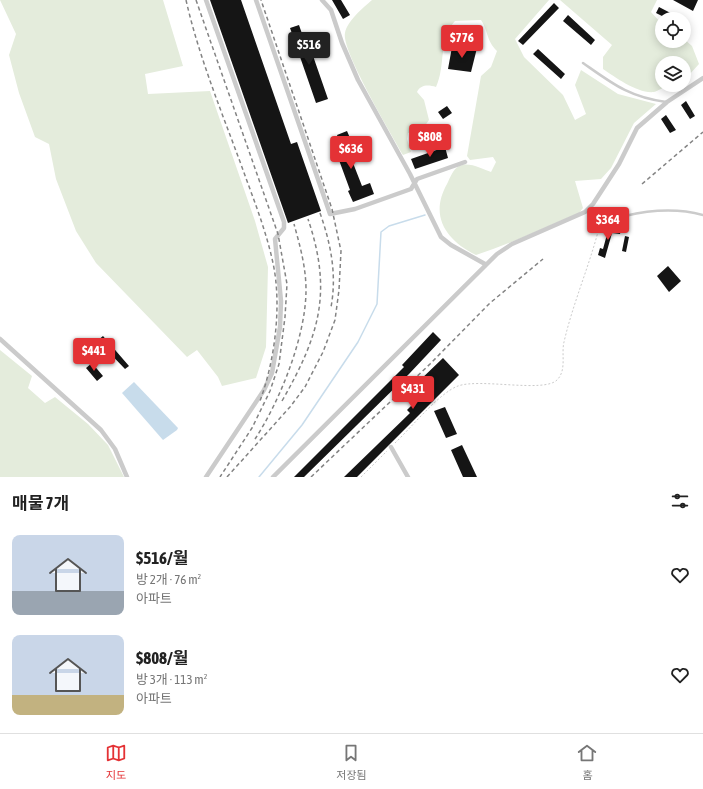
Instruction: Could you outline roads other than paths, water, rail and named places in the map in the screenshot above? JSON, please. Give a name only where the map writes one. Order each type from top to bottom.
[{"type":"street","points":[[206,0],[284,222],[284,228],[275,239],[281,301],[280,327],[272,373],[264,390],[206,477]]},
{"type":"street","points":[[256,0],[330,214],[355,209],[410,189],[417,179],[466,162]]},
{"type":"street","points":[[322,0],[331,10],[342,43],[358,80],[445,241],[485,264]]},
{"type":"street","points":[[272,477],[485,264],[512,244],[585,212],[591,206],[619,164],[636,128],[667,102],[703,78]]},
{"type":"street","points":[[0,339],[101,430],[115,449],[127,477]]},
{"type":"street","points":[[391,447],[408,477]]},
{"type":"lane","points":[[583,63],[625,92],[637,97],[667,102]]},
{"type":"lane","points":[[591,206],[598,223],[600,224],[618,218],[658,211],[703,215]]},
{"type":"water","points":[[134,382],[178,428],[163,440],[122,393]]},
{"type":"waterway","points":[[259,477],[302,425],[358,342],[377,304],[381,232],[389,226],[425,215]]},
{"type":"railway","points":[[186,0],[198,46],[258,211],[268,242],[276,279],[276,332],[270,368],[260,401]]},
{"type":"railway","points":[[196,0],[278,234],[287,284],[285,317],[279,364],[270,391],[252,428],[220,477]]},
{"type":"railway","points":[[227,477],[290,407],[305,387],[323,352],[335,320],[339,290],[341,251],[332,209],[261,0]]},
{"type":"railway","points":[[642,184],[703,132]]},
{"type":"railway","points":[[320,213],[332,260],[333,295],[331,307]]},
{"type":"railway","points":[[282,401],[305,356],[313,334],[318,313],[321,292],[320,270],[316,245],[308,219]]},
{"type":"railway","points":[[255,439],[274,406],[290,368],[302,327],[305,308],[306,281],[294,224]]},
{"type":"railway","points":[[311,477],[430,364],[490,303],[543,259]]}]
